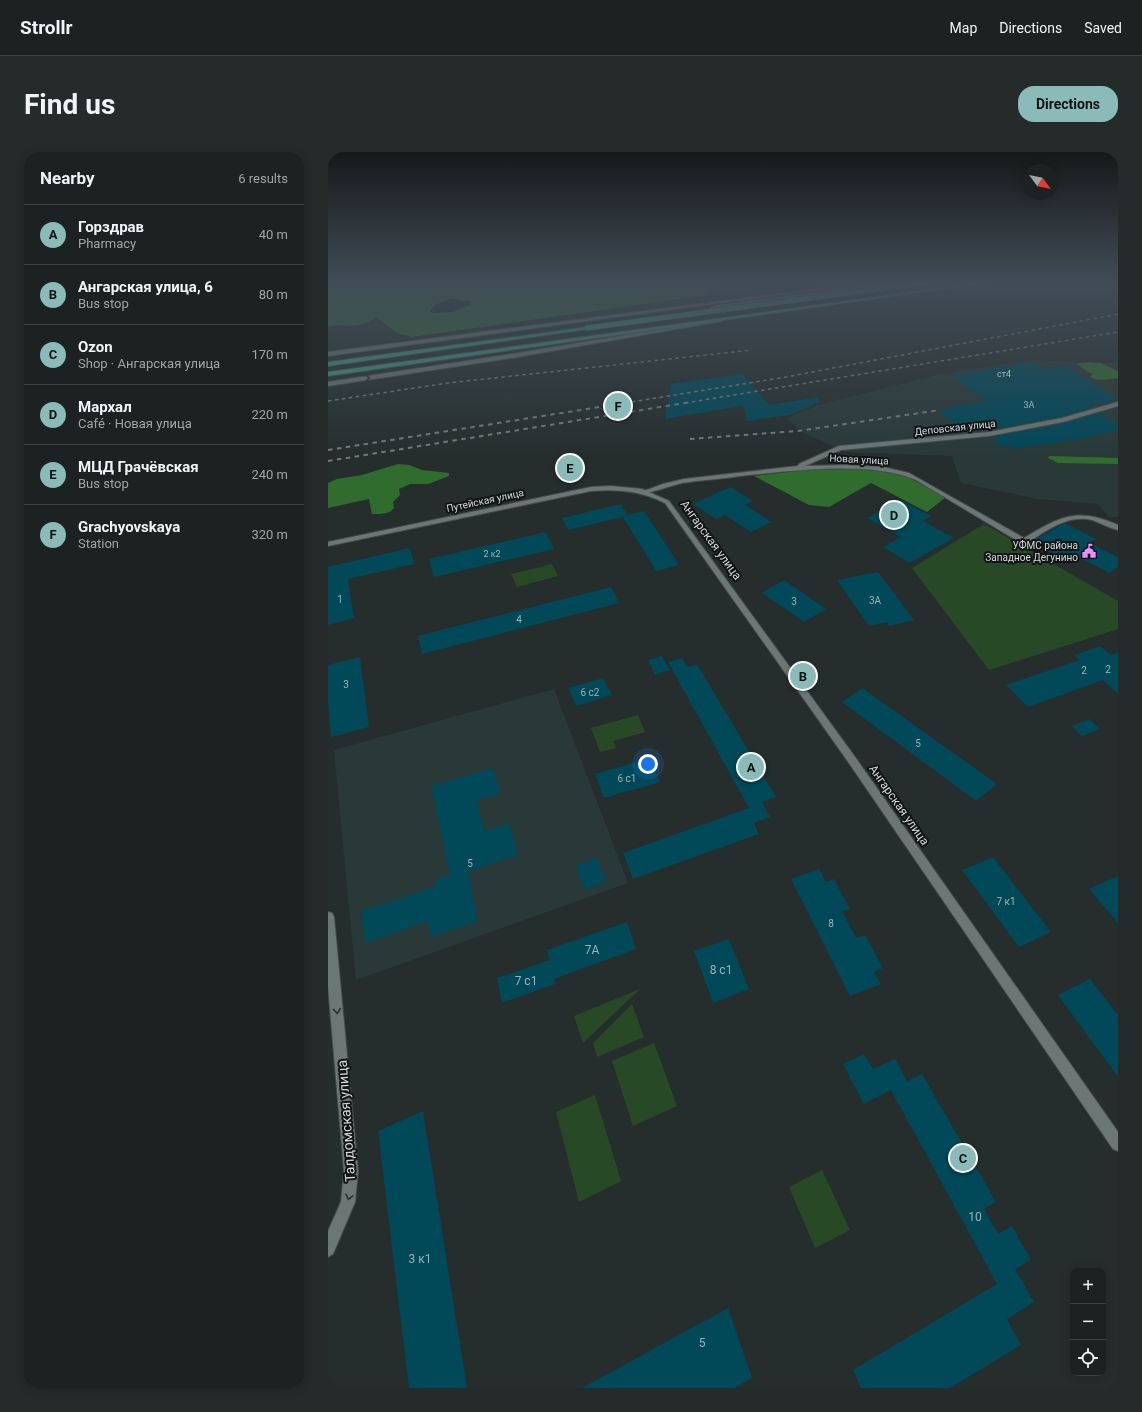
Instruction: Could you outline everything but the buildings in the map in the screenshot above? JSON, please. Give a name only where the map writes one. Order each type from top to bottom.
[{"type":"main road","points":[[328,364],[503,340]]},
{"type":"main road","points":[[328,374],[578,340]]},
{"type":"street","points":[[328,354],[437,340]]},
{"type":"street","points":[[328,384],[512,356],[607,340]]},
{"type":"street","name":"Деповская улица","points":[[795,468],[839,448],[858,445],[990,434],[1063,420],[1118,404]]},
{"type":"street","name":"Новая улица","points":[[647,491],[684,481],[795,468],[867,468],[907,474],[927,484],[1024,542],[1060,520],[1070,517],[1098,520],[1118,528]]},
{"type":"street","name":"Путейская улица","points":[[328,544],[567,493],[612,487],[647,491]]},
{"type":"street","name":"Ангарская улица","points":[[647,491],[667,502],[674,510],[848,754],[1118,1144]]},
{"type":"street","name":"Талдомская улица","points":[[328,917],[351,1171],[348,1202],[328,1248]]},
{"type":"shaded area","points":[[1032,360],[1118,363],[1118,517],[1109,517],[1098,504],[1038,499],[961,483],[952,456],[845,452],[802,432],[787,418],[818,405],[937,375]]},
{"type":"shaded area","points":[[554,689],[628,883],[356,980],[334,750]]},
{"type":"green space","points":[[1087,362],[1101,363],[1118,371],[1118,378],[1100,380],[1093,379],[1090,377],[1092,374],[1076,364]]},
{"type":"green space","points":[[1049,456],[1118,458],[1118,464],[1058,463],[1048,458]]},
{"type":"green space","points":[[398,464],[409,465],[422,470],[449,473],[449,476],[428,484],[410,484],[399,489],[400,495],[393,502],[394,508],[387,513],[372,514],[369,499],[328,508],[328,483],[337,479],[362,475]]},
{"type":"green space","points":[[853,469],[884,471],[906,476],[946,497],[927,512],[871,483],[829,507],[809,505],[754,476],[806,470]]},
{"type":"green space","points":[[984,524],[1118,601],[1118,629],[989,670],[912,568]]},
{"type":"green space","points":[[552,564],[558,576],[517,587],[511,574]]},
{"type":"green space","points":[[638,715],[645,732],[613,741],[616,748],[600,752],[591,728]]},
{"type":"green space","points":[[640,989],[583,1043],[574,1016]]},
{"type":"green space","points":[[632,1004],[644,1037],[597,1057],[593,1043]]},
{"type":"green space","points":[[654,1043],[677,1106],[633,1126],[612,1061]]},
{"type":"green space","points":[[595,1095],[621,1181],[579,1202],[556,1112]]},
{"type":"green space","points":[[822,1170],[850,1230],[815,1248],[789,1187]]},
{"type":"railway","points":[[625,403],[786,377],[983,340]]},
{"type":"railway","points":[[685,403],[1071,340]]},
{"type":"railway","points":[[328,401],[448,383],[752,350]]},
{"type":"railway","points":[[328,450],[631,402]]},
{"type":"railway","points":[[328,461],[691,402]]},
{"type":"railway","points":[[690,439],[798,431],[940,410]]},
{"type":"place","name":"Grachyovskaya","points":[[618,406]]},
{"type":"place","name":"МЦД Грачёвская","points":[[570,468]]},
{"type":"place","name":"Мархал","points":[[894,515]]},
{"type":"place","name":"УФМС района Западное Дегунино","points":[[1089,551]]},
{"type":"place","name":"Ангарская улица, 6","points":[[803,676]]},
{"type":"place","name":"Горздрав","points":[[751,767]]},
{"type":"place","name":"Ozon","points":[[963,1158]]}]
